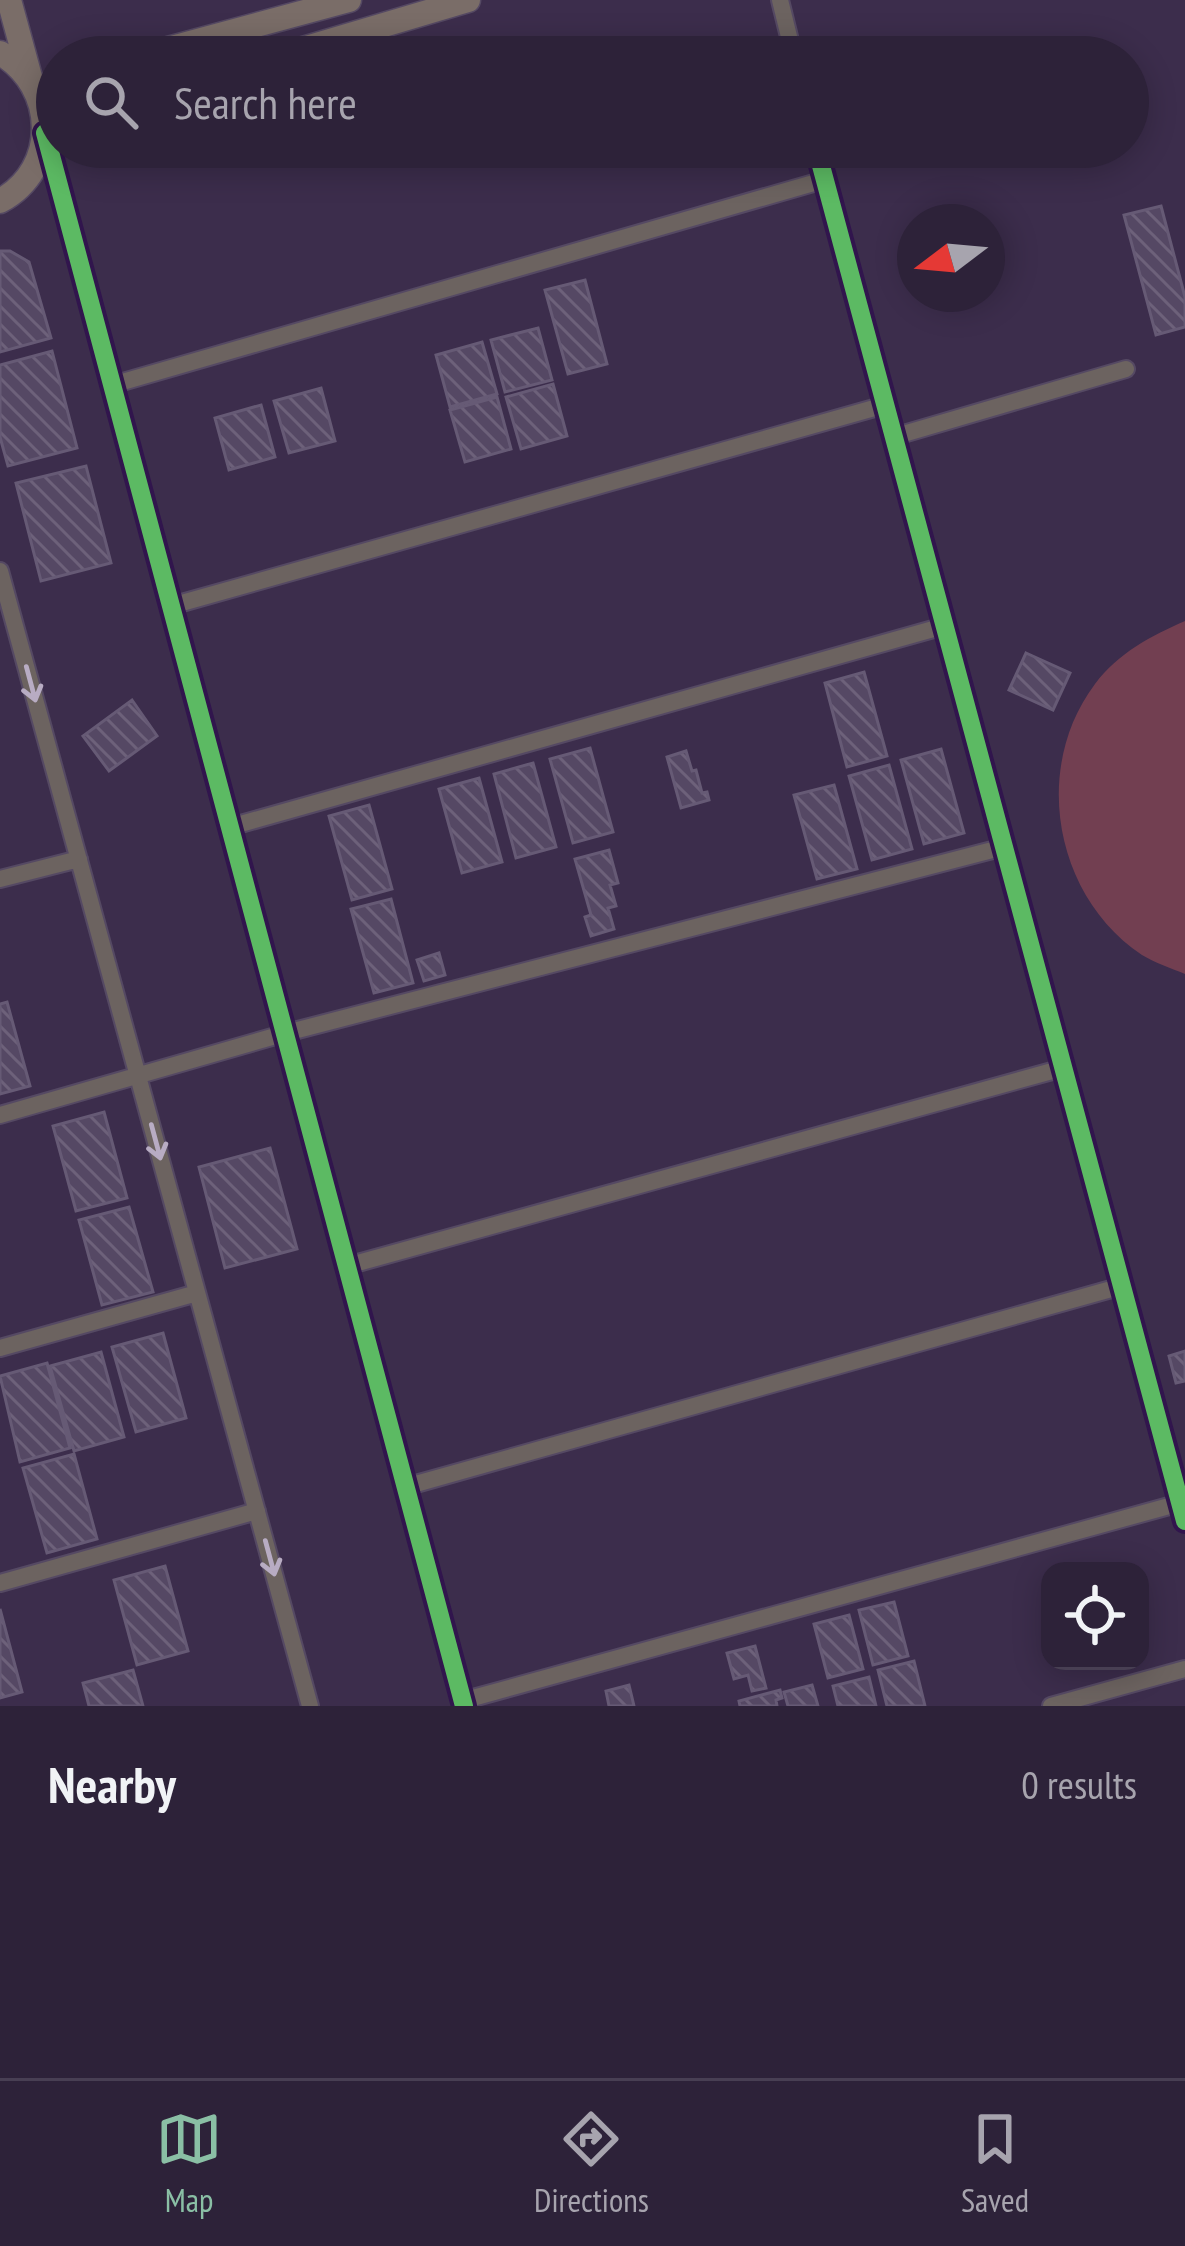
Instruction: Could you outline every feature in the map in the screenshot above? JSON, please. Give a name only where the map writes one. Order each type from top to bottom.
[{"type":"street","points":[[9,0],[36,68]]},
{"type":"street","points":[[216,36],[349,0]]},
{"type":"street","points":[[346,36],[467,0]]},
{"type":"street","points":[[780,0],[789,36]]},
{"type":"street","points":[[0,53],[36,78]]},
{"type":"street","points":[[0,201],[26,181],[36,163]]},
{"type":"street","points":[[59,168],[112,385],[463,1704],[1183,1512],[821,168]]},
{"type":"street","points":[[112,385],[824,180]]},
{"type":"street","points":[[893,437],[1126,369]]},
{"type":"street","points":[[171,606],[885,405]]},
{"type":"street","points":[[0,572],[9,640],[79,859],[310,1706]]},
{"type":"street","points":[[230,827],[944,626]]},
{"type":"street","points":[[0,1114],[286,1034],[1004,847]]},
{"type":"street","points":[[0,879],[79,859]]},
{"type":"street","points":[[347,1266],[1063,1068]]},
{"type":"street","points":[[405,1487],[1122,1286]]},
{"type":"street","points":[[0,1348],[197,1293]]},
{"type":"street","points":[[0,1582],[257,1510]]},
{"type":"street","points":[[1051,1706],[1185,1669]]},
{"type":"shaded area","points":[[1185,621],[1185,974],[1142,955],[1112,930],[1089,900],[1072,866],[1062,830],[1059,792],[1063,754],[1075,718],[1095,684],[1136,646]]},
{"type":"building","points":[[1161,206],[1185,297],[1185,327],[1156,335],[1124,215]]},
{"type":"building","points":[[0,251],[29,262],[51,338],[0,352]]},
{"type":"building","points":[[585,280],[607,364],[568,374],[545,290]]},
{"type":"building","points":[[538,328],[552,380],[505,392],[491,340]]},
{"type":"building","points":[[482,342],[497,394],[450,407],[436,355]]},
{"type":"building","points":[[52,351],[77,448],[8,466],[0,437],[0,365]]},
{"type":"building","points":[[553,384],[567,436],[521,449],[506,397]]},
{"type":"building","points":[[321,388],[335,441],[289,453],[274,401]]},
{"type":"building","points":[[497,397],[511,449],[465,462],[450,410]]},
{"type":"building","points":[[261,405],[275,457],[229,470],[215,418]]},
{"type":"building","points":[[86,466],[111,563],[41,581],[16,483]]},
{"type":"building","points":[[1026,653],[1070,673],[1053,710],[1009,690]]},
{"type":"building","points":[[864,672],[887,756],[847,767],[825,683]]},
{"type":"building","points":[[132,700],[157,736],[109,771],[83,736]]},
{"type":"building","points":[[590,748],[613,832],[573,843],[550,759]]},
{"type":"building","points":[[941,749],[964,833],[924,844],[901,760]]},
{"type":"building","points":[[686,751],[709,800],[681,808],[667,757]]},
{"type":"building","points":[[533,763],[556,847],[516,858],[494,774]]},
{"type":"building","points":[[889,765],[912,849],[872,860],[849,776]]},
{"type":"building","points":[[479,778],[502,862],[462,873],[439,789]]},
{"type":"building","points":[[834,785],[857,869],[817,879],[794,795]]},
{"type":"building","points":[[369,805],[392,889],[352,900],[329,816]]},
{"type":"building","points":[[609,850],[618,883],[610,885],[616,906],[608,908],[614,929],[591,936],[585,917],[591,915],[575,859]]},
{"type":"building","points":[[391,899],[413,983],[374,993],[351,909]]},
{"type":"building","points":[[439,953],[445,975],[424,981],[417,960]]},
{"type":"building","points":[[7,1002],[30,1086],[0,1094],[0,1004]]},
{"type":"building","points":[[104,1112],[127,1198],[76,1211],[53,1126]]},
{"type":"building","points":[[270,1148],[297,1249],[225,1268],[199,1167]]},
{"type":"building","points":[[129,1207],[153,1292],[102,1305],[79,1220]]},
{"type":"building","points":[[163,1333],[186,1418],[136,1432],[112,1347]]},
{"type":"building","points":[[1185,1351],[1185,1381],[1176,1383],[1169,1356]]},
{"type":"building","points":[[101,1352],[124,1437],[74,1451],[50,1366]]},
{"type":"building","points":[[47,1363],[70,1448],[20,1462],[0,1376]]},
{"type":"building","points":[[74,1454],[97,1539],[47,1553],[23,1468]]},
{"type":"building","points":[[165,1566],[188,1651],[137,1665],[114,1580]]},
{"type":"building","points":[[894,1602],[908,1656],[873,1665],[859,1610]]},
{"type":"building","points":[[0,1609],[22,1692],[0,1698]]},
{"type":"building","points":[[849,1615],[863,1669],[828,1678],[814,1624]]},
{"type":"building","points":[[755,1646],[766,1688],[752,1691],[748,1675],[734,1679],[727,1653]]},
{"type":"building","points":[[914,1661],[925,1706],[887,1706],[878,1670]]},
{"type":"building","points":[[133,1670],[143,1706],[89,1706],[83,1683]]},
{"type":"building","points":[[869,1677],[876,1706],[838,1706],[833,1686]]},
{"type":"building","points":[[629,1685],[634,1706],[609,1706],[606,1691]]},
{"type":"building","points":[[812,1685],[818,1706],[788,1706],[784,1692]]},
{"type":"building","points":[[780,1690],[777,1706],[740,1706],[739,1701]]},
{"type":"cycle path","points":[[54,168],[464,1706]]},
{"type":"cycle path","points":[[822,168],[1185,1521]]}]
